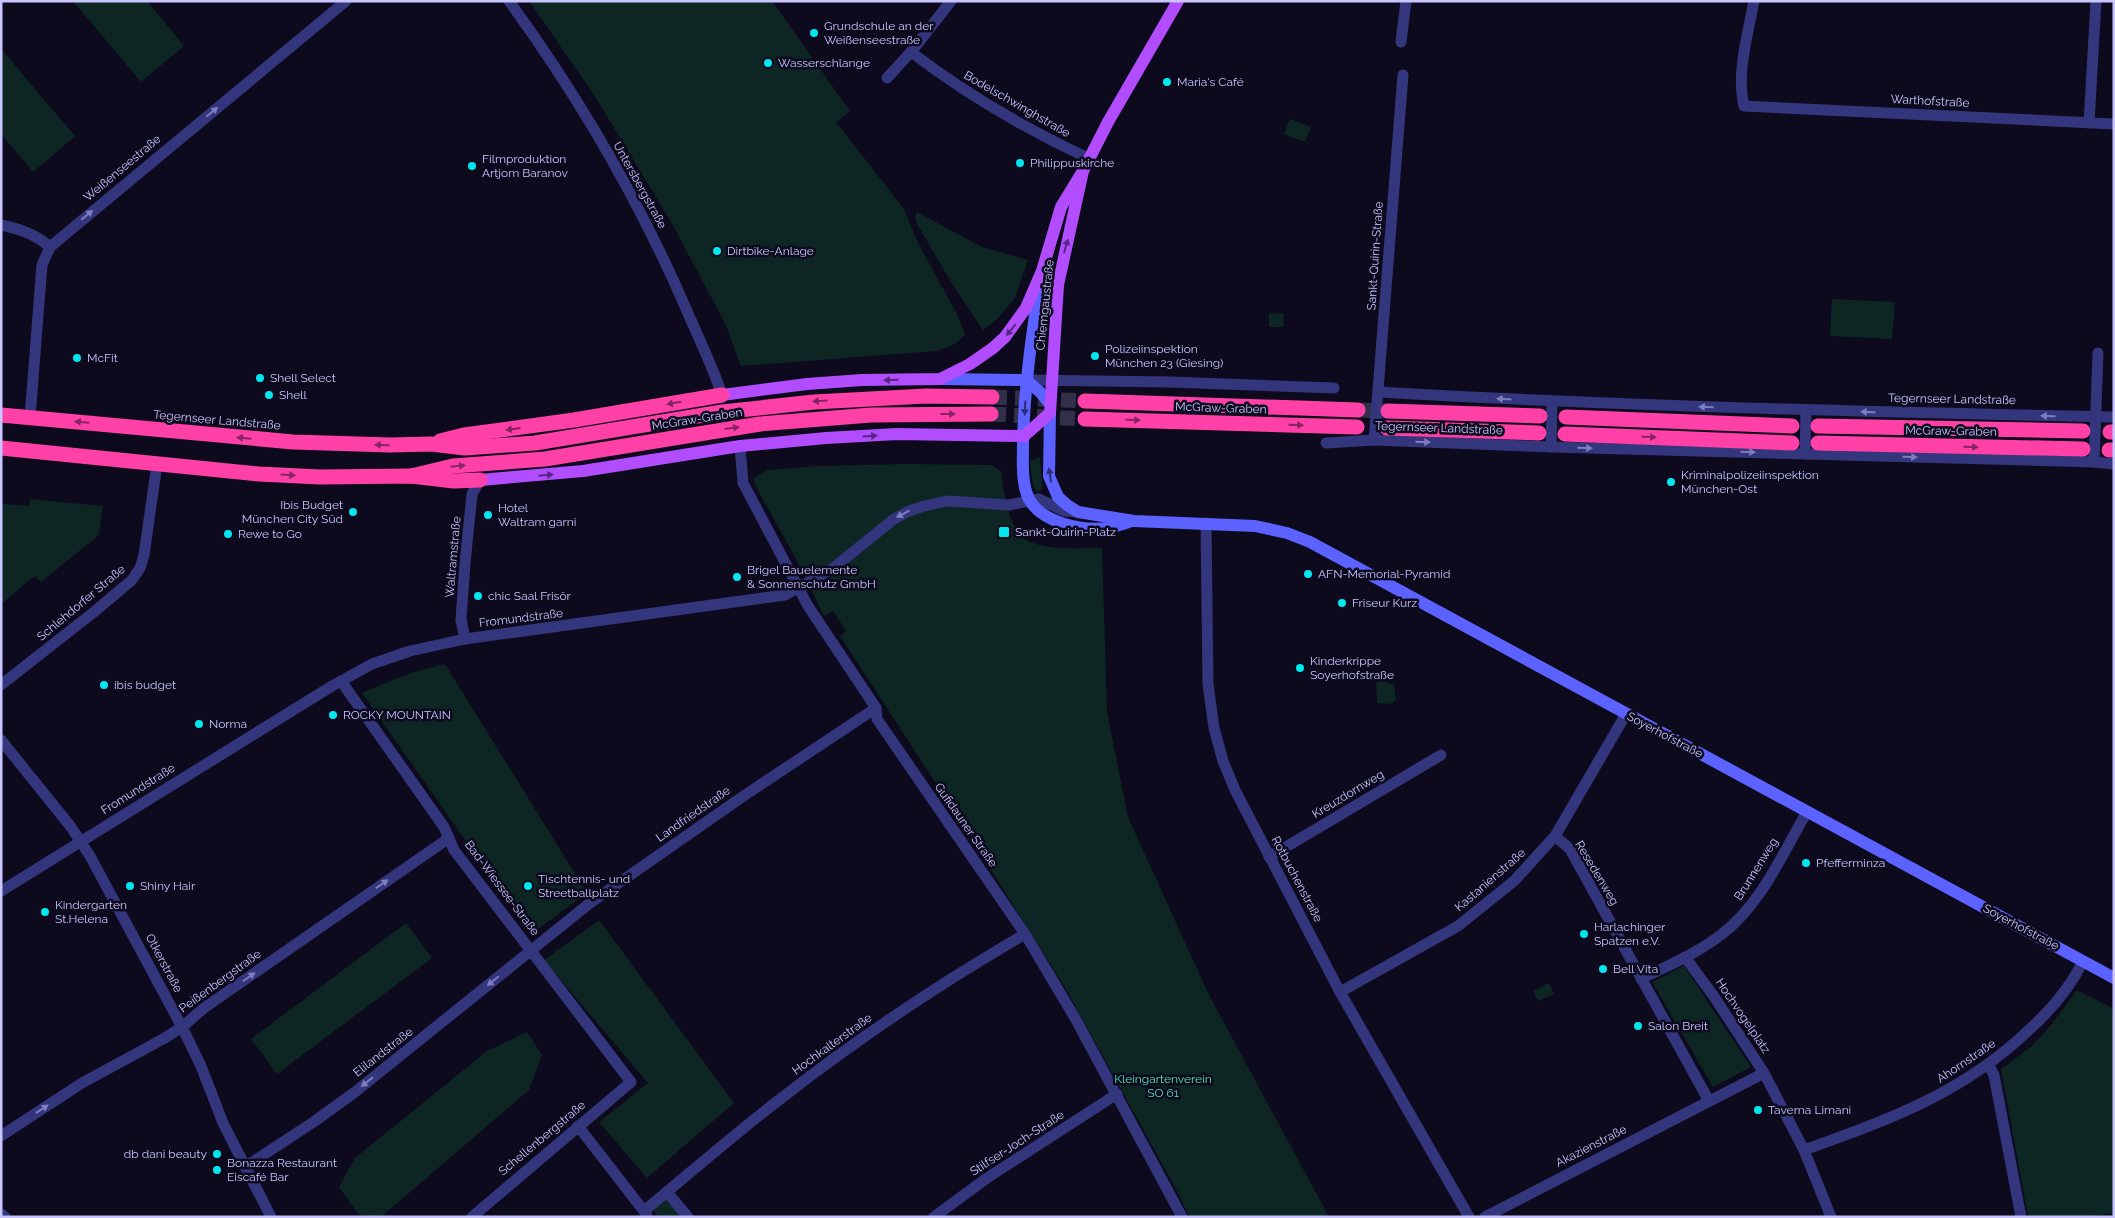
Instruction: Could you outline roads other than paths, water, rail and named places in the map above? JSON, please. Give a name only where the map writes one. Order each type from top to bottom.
[{"type":"highway","points":[[431,444],[464,435],[574,420],[722,395]]},
{"type":"highway","name":"McGraw-Graben","points":[[431,444],[465,448],[535,443],[722,412],[814,402],[907,397],[992,397]]},
{"type":"highway","name":"McGraw-Graben","points":[[1085,401],[1358,410]]},
{"type":"highway","points":[[1388,411],[1540,416]]},
{"type":"highway","name":"Tegernseer Landstraße","points":[[1,414],[293,442],[390,445],[431,444]]},
{"type":"highway","name":"McGraw-Graben","points":[[411,476],[453,466],[545,458],[769,423],[871,415],[991,414]]},
{"type":"highway","points":[[1566,417],[1792,426]]},
{"type":"highway","name":"McGraw-Graben","points":[[1085,419],[1357,427]]},
{"type":"highway","name":"McGraw-Graben","points":[[1818,426],[2083,431]]},
{"type":"highway","points":[[1387,428],[1539,433]]},
{"type":"highway","points":[[1565,434],[1792,443]]},
{"type":"highway","name":"McGraw-Graben","points":[[1818,443],[2083,449]]},
{"type":"highway","points":[[1,448],[300,476],[411,476],[454,481],[480,480]]},
{"type":"main road","name":"Chiemgaustraße","points":[[1050,409],[1058,285],[1083,171],[1088,158],[1178,1]]},
{"type":"main road","name":"Chiemgaustraße","points":[[1026,380],[1042,271],[1061,207],[1083,171]]},
{"type":"main road","points":[[940,379],[970,364],[1005,337],[1026,308],[1042,271]]},
{"type":"main road","points":[[722,395],[807,384],[862,380],[1026,380],[1040,392],[1050,409],[1048,476],[1058,496],[1078,512],[1134,521],[1206,523]]},
{"type":"main road","points":[[1026,380],[1024,480],[1029,500],[1041,514],[1050,520],[1064,525],[1107,528],[1134,521]]},
{"type":"main road","points":[[480,480],[583,471],[740,446],[897,434],[1024,436],[1050,409]]},
{"type":"main road","name":"Soyerhofstraße","points":[[1206,523],[1271,529],[1310,542],[2114,978]]},
{"type":"street","name":"Weißenseestraße","points":[[50,247],[346,1]]},
{"type":"street","name":"Untersbergstraße","points":[[509,1],[562,79],[612,160],[662,254],[722,395]]},
{"type":"street","points":[[887,78],[911,52],[951,1]]},
{"type":"street","points":[[1401,42],[1406,1]]},
{"type":"street","name":"Warthofstraße","points":[[1754,1],[1741,93],[1744,106],[2114,124]]},
{"type":"street","points":[[2089,123],[2096,1]]},
{"type":"street","name":"Bodelschwinghstraße","points":[[911,52],[946,79],[988,105],[1088,158]]},
{"type":"street","name":"Sankt-Quirin-Straße","points":[[1374,440],[1403,75]]},
{"type":"street","points":[[1,225],[20,229],[40,238],[50,247],[42,265],[30,417]]},
{"type":"street","points":[[2094,462],[2098,353]]},
{"type":"street","points":[[1026,380],[1170,382],[1334,388]]},
{"type":"street","name":"Tegernseer Landstraße","points":[[1378,392],[1552,402],[1806,411],[2097,417],[2112,427]]},
{"type":"street","points":[[1551,447],[1552,402]]},
{"type":"street","points":[[1805,454],[1806,411]]},
{"type":"street","name":"Tegernseer Landstraße","points":[[1326,442],[1374,440],[1551,447],[2094,462],[2112,455]]},
{"type":"street","name":"Gufidauner Straße","points":[[740,446],[743,483],[799,589],[826,634],[876,708],[882,727],[1025,934],[1075,1018],[1182,1217]]},
{"type":"street","name":"Schlehdorfer Straße","points":[[1,686],[132,580],[140,568],[146,542],[157,464]]},
{"type":"street","name":"Waltramstraße","points":[[465,639],[461,620],[472,494],[480,480]]},
{"type":"street","name":"Fromundstraße","points":[[1,891],[81,840],[372,664],[410,651],[465,639],[785,595],[799,589],[832,569],[894,519],[909,511],[947,501],[1000,505],[1039,499],[1064,511],[1078,512]]},
{"type":"street","name":"Rotbuchenstraße","points":[[1206,523],[1207,669],[1214,728],[1223,761],[1235,790],[1340,992],[1469,1217]]},
{"type":"street","name":"Bad-Wiessee-Straße","points":[[341,681],[444,827],[454,850],[631,1082]]},
{"type":"street","name":"Landfriedstraße","points":[[531,950],[636,870],[876,708]]},
{"type":"street","name":"Kastanienstraße","points":[[1340,992],[1458,926],[1514,881],[1555,836],[1626,714]]},
{"type":"street","name":"Otkerstraße","points":[[1,740],[81,840],[182,1027],[223,1123],[271,1217]]},
{"type":"street","name":"Kreuzdornweg","points":[[1269,857],[1441,755]]},
{"type":"street","name":"Brunnenweg","points":[[1641,979],[1686,957],[1723,933],[1747,910],[1763,889],[1807,812]]},
{"type":"street","name":"Resedenweg","points":[[1555,836],[1570,849],[1641,979]]},
{"type":"street","name":"Peißenbergstraße","points":[[1,1136],[82,1082],[182,1027],[204,1008],[449,838]]},
{"type":"street","name":"Hochkalterstraße","points":[[646,1214],[667,1192],[778,1100],[887,1021],[963,970],[1025,934]]},
{"type":"street","name":"Elilandstraße","points":[[245,1167],[355,1092],[531,950]]},
{"type":"street","name":"Hochvogelplatz","points":[[1686,957],[1764,1073],[1709,1101]]},
{"type":"street","name":"Ahornstraße","points":[[1804,1150],[1878,1124],[1960,1085],[2019,1040],[2048,1012],[2074,981],[2083,961]]},
{"type":"street","points":[[1641,979],[1709,1101]]},
{"type":"street","points":[[1988,1064],[1994,1075],[2021,1217]]},
{"type":"street","points":[[1764,1073],[1804,1150],[1832,1217]]},
{"type":"street","name":"Schellenbergstraße","points":[[472,1217],[631,1082]]},
{"type":"street","name":"Stilfser-Joch-Straße","points":[[936,1216],[987,1178],[1117,1094]]},
{"type":"street","name":"Akazienstraße","points":[[1485,1217],[1709,1101]]},
{"type":"street","points":[[578,1126],[646,1214]]},
{"type":"street","points":[[667,1192],[688,1217]]},
{"type":"street","points":[[1,1214],[5,1217]]},
{"type":"tunnel","points":[[992,397],[1085,401]]},
{"type":"tunnel","points":[[1358,410],[1388,411]]},
{"type":"tunnel","points":[[991,414],[1085,419]]},
{"type":"place","name":"Grundschule an der Weißenseestraße","points":[[814,33]]},
{"type":"place","name":"Wasserschlange","points":[[768,63]]},
{"type":"place","name":"Maria's Café","points":[[1167,82]]},
{"type":"place","name":"Philippuskirche","points":[[1020,163]]},
{"type":"place","name":"Filmproduktion Artjom Baranov","points":[[472,166]]},
{"type":"place","name":"Dirtbike-Anlage","points":[[717,251]]},
{"type":"place","name":"Polizeiinspektion München 23 (Giesing)","points":[[1095,356]]},
{"type":"place","name":"McFit","points":[[77,358]]},
{"type":"place","name":"Shell Select","points":[[260,378]]},
{"type":"place","name":"Shell","points":[[269,395]]},
{"type":"place","name":"Kriminalpolizeiinspektion München-Ost","points":[[1671,482]]},
{"type":"place","name":"Ibis Budget München City Süd","points":[[353,512]]},
{"type":"place","name":"Hotel Waltram garni","points":[[488,515]]},
{"type":"place","name":"Sankt-Quirin-Platz","points":[[1004,532]]},
{"type":"place","name":"Rewe to Go","points":[[228,534]]},
{"type":"place","name":"AFN-Memorial-Pyramid","points":[[1308,574]]},
{"type":"place","name":"Brigel Bauelemente & Sonnenschutz GmbH","points":[[737,577]]},
{"type":"place","name":"chic Saal Frisör","points":[[478,596]]},
{"type":"place","name":"Friseur Kurz","points":[[1342,603]]},
{"type":"place","name":"Kinderkrippe Soyerhofstraße","points":[[1300,668]]},
{"type":"place","name":"ibis budget","points":[[104,685]]},
{"type":"place","name":"ROCKY MOUNTAIN","points":[[333,715]]},
{"type":"place","name":"Norma","points":[[199,724]]},
{"type":"place","name":"Pfefferminza","points":[[1806,863]]},
{"type":"place","name":"Shiny Hair","points":[[130,886]]},
{"type":"place","name":"Tischtennis- und Streetballplatz","points":[[528,886]]},
{"type":"place","name":"Kindergarten St.Helena","points":[[45,912]]},
{"type":"place","name":"Harlachinger Spatzen e.V.","points":[[1584,934]]},
{"type":"place","name":"Bell Vita","points":[[1603,969]]},
{"type":"place","name":"Salon Breit","points":[[1638,1026]]},
{"type":"place","name":"Taverna Limani","points":[[1758,1110]]},
{"type":"place","name":"db dani beauty","points":[[217,1154]]},
{"type":"place","name":"Bonazza Restaurant Eiscafé Bar","points":[[217,1170]]},
{"type":"park label","name":"Kleingartenverein SO 61","points":[[1163,1086]]}]
